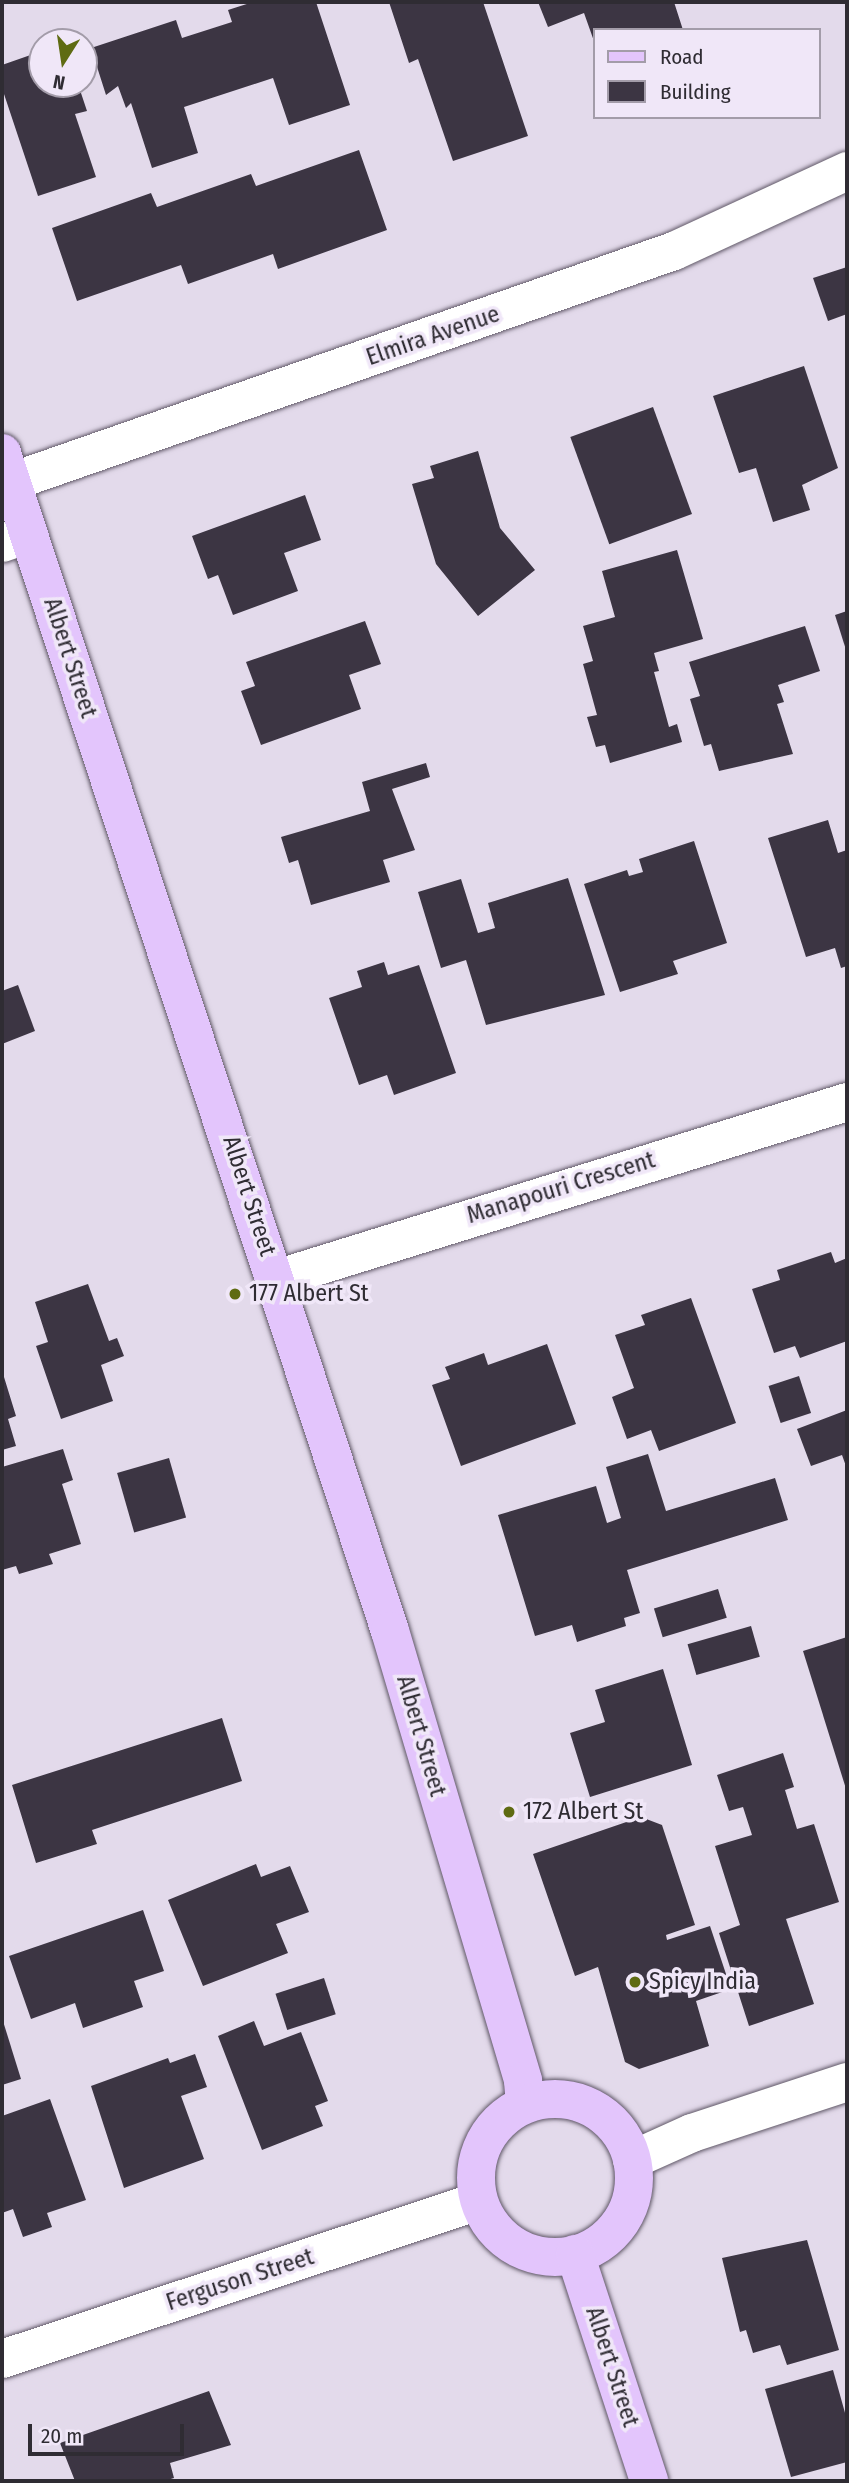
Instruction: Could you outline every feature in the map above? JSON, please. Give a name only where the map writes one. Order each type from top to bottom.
[{"type":"main road","name":"Albert Street","points":[[6,468],[15,539],[276,1279],[390,1631],[523,2081],[525,2104]]},
{"type":"main road","points":[[564,2099],[601,2113],[626,2141],[632,2160],[627,2211],[606,2238],[576,2253],[525,2251],[497,2231],[479,2201],[480,2152],[497,2123],[525,2104],[564,2099]]},
{"type":"main road","name":"Albert Street","points":[[576,2253],[649,2481]]},
{"type":"street","name":"Elmira Avenue","points":[[6,468],[674,251],[847,171]]},
{"type":"street","name":"Manapouri Crescent","points":[[276,1279],[847,1102]]},
{"type":"street","points":[[632,2160],[692,2133],[847,2082]]},
{"type":"street","name":"Ferguson Street","points":[[2,2359],[479,2201]]},
{"type":"building","points":[[253,2],[316,2],[350,105],[289,125],[273,78],[184,107],[198,153],[152,168],[131,103],[126,108],[118,86],[106,95],[98,70],[98,46],[176,20],[182,38],[232,22],[228,10]]},
{"type":"building","points":[[389,2],[483,2],[528,136],[453,161],[418,59],[409,63]]},
{"type":"building","points":[[538,2],[674,2],[682,28],[594,28],[594,41],[584,13],[548,27]]},
{"type":"building","points":[[28,56],[28,98],[83,98],[87,111],[75,114],[96,177],[38,196],[2,88],[2,65]]},
{"type":"building","points":[[359,150],[387,230],[278,269],[273,254],[188,284],[181,265],[77,301],[52,228],[151,193],[157,207],[251,174],[256,186]]},
{"type":"building","points":[[847,267],[847,314],[828,321],[813,278]]},
{"type":"building","points":[[804,366],[838,468],[802,485],[810,510],[773,522],[756,468],[739,473],[713,396]]},
{"type":"building","points":[[653,407],[692,514],[609,544],[570,437]]},
{"type":"building","points":[[478,451],[500,528],[535,570],[478,616],[436,564],[412,484],[434,478],[430,466]]},
{"type":"building","points":[[305,495],[321,540],[284,553],[298,591],[233,615],[218,575],[208,579],[192,536]]},
{"type":"building","points":[[677,550],[703,639],[654,653],[659,671],[654,672],[669,727],[677,724],[682,742],[610,763],[605,745],[596,747],[587,717],[597,715],[583,664],[593,661],[583,626],[615,617],[602,571]]},
{"type":"building","points":[[847,611],[847,653],[835,615]]},
{"type":"building","points":[[365,621],[381,664],[349,675],[361,709],[261,745],[241,691],[255,686],[246,662]]},
{"type":"building","points":[[805,626],[820,671],[778,685],[784,702],[777,704],[793,754],[719,771],[711,744],[704,746],[690,699],[700,696],[689,662]]},
{"type":"building","points":[[426,763],[430,777],[392,789],[415,850],[383,860],[390,882],[311,905],[298,860],[289,863],[281,837],[370,811],[362,782]]},
{"type":"building","points":[[828,820],[838,853],[847,850],[847,966],[841,968],[835,948],[806,957],[768,838]]},
{"type":"building","points":[[694,841],[727,943],[673,961],[678,974],[620,992],[584,884],[627,870],[629,876],[643,872],[639,859]]},
{"type":"building","points":[[568,878],[605,995],[486,1025],[466,960],[441,968],[418,892],[461,879],[478,933],[495,928],[488,903]]},
{"type":"building","points":[[384,962],[388,975],[419,965],[456,1073],[394,1095],[387,1075],[359,1085],[329,998],[362,987],[357,971]]},
{"type":"building","points":[[18,985],[35,1031],[2,1044],[2,991]]},
{"type":"building","points":[[831,1252],[835,1263],[847,1258],[847,1341],[800,1358],[795,1346],[774,1353],[752,1289],[780,1280],[777,1270]]},
{"type":"building","points":[[88,1284],[109,1341],[117,1338],[124,1356],[101,1365],[113,1401],[61,1419],[36,1346],[48,1342],[35,1302]]},
{"type":"building","points":[[691,1298],[736,1423],[659,1451],[651,1430],[627,1439],[612,1397],[634,1388],[615,1335],[645,1325],[641,1315]]},
{"type":"building","points":[[547,1344],[576,1424],[461,1466],[432,1385],[450,1379],[445,1367],[484,1353],[488,1365]]},
{"type":"building","points":[[799,1376],[811,1413],[781,1423],[769,1386]]},
{"type":"building","points":[[4,1377],[16,1416],[8,1419],[16,1446],[2,1450]]},
{"type":"building","points":[[847,1410],[847,1469],[842,1455],[811,1466],[797,1429]]},
{"type":"building","points":[[63,1449],[73,1480],[62,1484],[81,1544],[49,1554],[53,1564],[19,1574],[16,1566],[2,1570],[2,1467]]},
{"type":"building","points":[[648,1454],[666,1511],[775,1478],[788,1520],[627,1570],[640,1613],[624,1618],[626,1626],[577,1642],[572,1625],[535,1636],[498,1515],[596,1486],[607,1523],[621,1518],[606,1467]]},
{"type":"building","points":[[169,1458],[186,1518],[134,1532],[117,1473]]},
{"type":"building","points":[[718,1589],[727,1618],[663,1637],[654,1609]]},
{"type":"building","points":[[751,1626],[760,1657],[696,1675],[688,1644]]},
{"type":"building","points":[[847,1637],[847,1792],[803,1651]]},
{"type":"building","points":[[663,1669],[692,1765],[590,1797],[570,1733],[605,1722],[595,1690]]},
{"type":"building","points":[[222,1718],[242,1781],[92,1830],[97,1844],[36,1863],[12,1785]]},
{"type":"building","points":[[783,1753],[794,1787],[785,1790],[797,1829],[814,1824],[839,1902],[786,1919],[814,2004],[749,2026],[719,1933],[740,1925],[715,1846],[752,1835],[743,1807],[729,1811],[717,1775]]},
{"type":"building","points":[[641,1817],[662,1825],[695,1925],[666,1935],[667,1940],[710,1926],[731,1989],[696,2001],[709,2046],[639,2069],[625,2062],[598,1967],[575,1976],[533,1854]]},
{"type":"building","points":[[256,1864],[261,1877],[290,1866],[309,1912],[276,1924],[288,1953],[203,1986],[168,1900]]},
{"type":"building","points":[[143,1910],[164,1971],[134,1981],[143,2007],[83,2028],[75,2003],[31,2019],[9,1956]]},
{"type":"building","points":[[324,1978],[336,2014],[287,2030],[275,1994]]},
{"type":"building","points":[[2,2018],[21,2079],[2,2085]]},
{"type":"building","points":[[254,2021],[264,2046],[301,2032],[328,2101],[315,2106],[323,2126],[262,2150],[218,2036]]},
{"type":"building","points":[[195,2054],[207,2087],[181,2096],[204,2159],[124,2188],[91,2086],[168,2058],[170,2063]]},
{"type":"building","points":[[50,2099],[86,2200],[47,2213],[52,2227],[23,2237],[13,2209],[2,2213],[2,2116]]},
{"type":"building","points":[[807,2240],[839,2350],[787,2365],[780,2345],[753,2353],[746,2330],[740,2332],[722,2258]]},
{"type":"building","points":[[833,2370],[847,2420],[847,2462],[791,2477],[765,2389]]},
{"type":"building","points":[[209,2391],[231,2445],[170,2463],[174,2478],[164,2481],[75,2481],[60,2443]]},
{"type":"place","name":"177 Albert St","points":[[235,1294]]},
{"type":"place","name":"172 Albert St","points":[[509,1812]]},
{"type":"place","name":"Spicy India","points":[[635,1982]]}]
